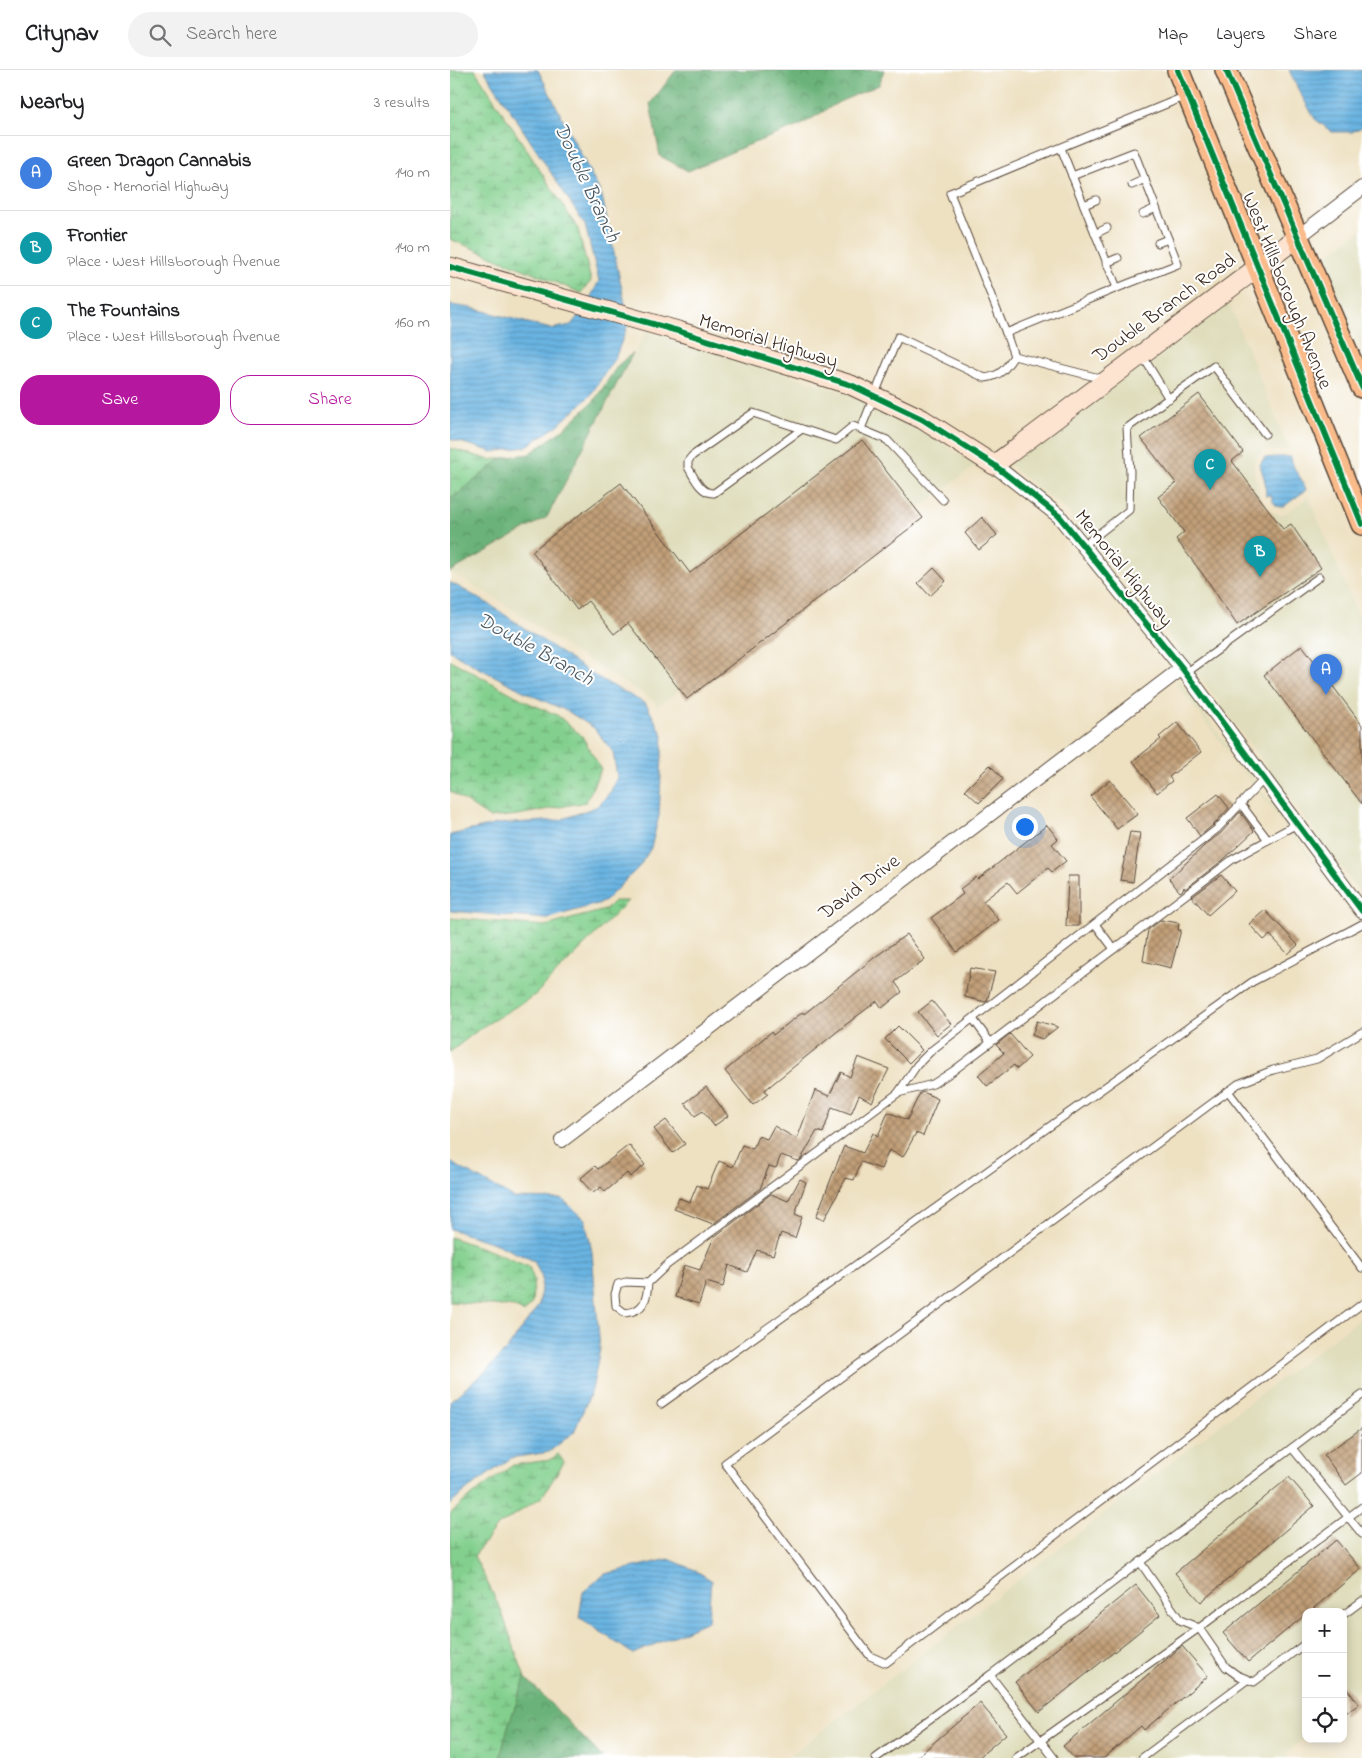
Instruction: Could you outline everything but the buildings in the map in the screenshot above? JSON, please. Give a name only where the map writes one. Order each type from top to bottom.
[{"type":"main road","name":"West Hillsborough Avenue","points":[[1178,70],[1362,524]]},
{"type":"main road","name":"West Hillsborough Avenue","points":[[1226,70],[1362,387]]},
{"type":"street","name":"Double Branch Road","points":[[994,465],[1362,188]]},
{"type":"street","name":"Memorial Highway","points":[[450,267],[678,331],[851,385],[922,419],[994,465],[1060,516],[1184,671],[1362,911]]},
{"type":"street","name":"David Drive","points":[[562,1140],[1184,671]]},
{"type":"lane","points":[[1014,356],[950,193],[1188,95]]},
{"type":"lane","points":[[1061,148],[1116,288]]},
{"type":"lane","points":[[1006,334],[1178,264],[1134,152],[1072,176]]},
{"type":"lane","points":[[1132,185],[1145,179]]},
{"type":"lane","points":[[1084,205],[1096,200]]},
{"type":"lane","points":[[1143,214],[1156,208]]},
{"type":"lane","points":[[1095,234],[1107,228]]},
{"type":"lane","points":[[1158,243],[1168,239]]},
{"type":"lane","points":[[1106,263],[1118,258]]},
{"type":"lane","points":[[860,429],[898,337],[985,378],[994,377],[1004,371],[1014,356]]},
{"type":"lane","points":[[1142,355],[1169,399]]},
{"type":"lane","points":[[1014,356],[1107,380]]},
{"type":"lane","points":[[1083,546],[1129,510],[1130,472],[1127,428],[1214,366],[1265,434]]},
{"type":"lane","points":[[802,429],[714,493],[709,494],[704,491],[688,467],[688,462],[692,456],[753,413],[836,440],[853,426],[887,440],[943,500]]},
{"type":"lane","points":[[1184,671],[1319,577]]},
{"type":"lane","points":[[648,1283],[648,1297],[633,1312],[625,1313],[616,1306],[615,1294],[618,1284],[626,1282],[648,1283],[667,1265],[898,1094],[917,1066],[932,1050],[1217,829],[1264,779]]},
{"type":"lane","points":[[1240,803],[1268,840]]},
{"type":"lane","points":[[898,1094],[932,1084],[953,1071],[1233,859],[1297,824]]},
{"type":"lane","points":[[1095,924],[1114,949]]},
{"type":"lane","points":[[661,1404],[1252,982],[1362,924]]},
{"type":"lane","points":[[973,1019],[990,1042]]},
{"type":"lane","points":[[1362,1032],[1317,1059],[1272,1070],[1238,1084],[725,1463],[870,1656],[886,1663],[1362,1304]]},
{"type":"lane","points":[[1228,1091],[1362,1268]]},
{"type":"lane","points":[[876,1758],[990,1675],[1362,1395]]},
{"type":"lane","points":[[1292,1448],[1362,1534]]},
{"type":"lane","points":[[1016,1758],[1199,1628],[1362,1507]]},
{"type":"lane","points":[[1140,1562],[1180,1620],[1199,1628],[1226,1667],[1247,1680],[1254,1682],[1302,1646]]},
{"type":"lane","points":[[1347,1612],[1362,1601]]},
{"type":"lane","points":[[990,1675],[1054,1758]]},
{"type":"lane","points":[[1142,1758],[1247,1680]]},
{"type":"shaded area","points":[[1362,229],[1362,353],[1320,261]]},
{"type":"shaded area","points":[[1228,301],[1289,450],[1263,451],[1255,459],[1254,472],[1260,500],[1265,503],[1269,510],[1279,515],[1286,513],[1309,497],[1362,625],[1362,896],[1185,656],[1066,510],[1010,464]]},
{"type":"shaded area","points":[[646,331],[847,393],[917,427],[976,465],[657,707],[653,700],[569,649],[494,597],[450,572],[548,517]]},
{"type":"shaded area","points":[[1179,680],[1362,926],[1362,928],[1176,683]]},
{"type":"shaded area","points":[[1362,1317],[1362,1687],[1347,1700],[1347,1608],[1302,1608],[1302,1740],[1286,1754],[1289,1758],[787,1758]]},
{"type":"green space","points":[[450,70],[475,70],[578,229],[591,281],[581,293],[450,239]]},
{"type":"green space","points":[[676,70],[807,70],[824,74],[829,70],[884,70],[879,85],[839,102],[801,125],[688,171],[660,156],[650,104]]},
{"type":"green space","points":[[633,353],[547,517],[450,572],[450,500],[502,458],[529,454],[561,431],[594,401],[618,365]]},
{"type":"green space","points":[[450,448],[490,460],[502,458],[450,500]]},
{"type":"green space","points":[[450,660],[529,703],[557,715],[582,736],[601,769],[586,802],[518,815],[490,818],[450,791]]},
{"type":"green space","points":[[614,901],[628,901],[535,995],[482,1027],[450,1052],[450,918],[545,926],[605,910]]},
{"type":"green space","points":[[450,1237],[529,1267],[534,1280],[532,1303],[524,1313],[515,1307],[450,1302]]},
{"type":"green space","points":[[558,1454],[564,1462],[542,1497],[496,1527],[474,1556],[501,1610],[525,1678],[508,1726],[500,1758],[450,1758],[450,1514],[468,1498],[513,1465],[550,1460]]},
{"type":"green space","points":[[525,1677],[603,1758],[500,1758],[508,1726]]},
{"type":"water","name":"Double Branch","points":[[484,70],[538,70],[602,196],[629,322],[616,356],[590,396],[557,426],[525,447],[493,452],[450,439],[450,305],[472,308],[551,329],[571,325],[586,306],[599,281],[585,225]]},
{"type":"water","points":[[1289,70],[1362,70],[1362,127],[1352,132],[1332,132],[1315,119]]},
{"type":"water","points":[[1291,457],[1293,466],[1306,490],[1283,507],[1276,505],[1271,495],[1266,496],[1265,481],[1260,465],[1264,458]]},
{"type":"water","name":"Double Branch","points":[[450,582],[489,604],[595,676],[646,704],[663,735],[659,816],[651,848],[639,867],[604,902],[546,919],[450,911],[450,835],[497,824],[560,820],[598,806],[611,791],[617,777],[613,752],[594,728],[567,711],[533,696],[450,651]]},
{"type":"water","points":[[450,1162],[514,1198],[562,1199],[585,1219],[592,1252],[600,1349],[592,1390],[574,1432],[549,1452],[511,1458],[464,1492],[450,1505],[450,1401],[486,1371],[507,1349],[539,1305],[542,1278],[534,1261],[494,1243],[450,1229]]},
{"type":"water","points":[[669,1559],[695,1570],[711,1580],[708,1621],[633,1654],[579,1617],[583,1592],[605,1574]]},
{"type":"cycle path","points":[[1178,70],[1362,524]]},
{"type":"cycle path","points":[[1226,70],[1362,387]]},
{"type":"cycle path","points":[[450,267],[678,331],[851,385],[922,419],[994,465],[1059,516],[1182,668],[1362,911]]},
{"type":"place","name":"The Fountains","points":[[1210,490]]},
{"type":"place","name":"Frontier","points":[[1260,577]]},
{"type":"place","name":"Green Dragon Cannabis","points":[[1326,695]]}]
